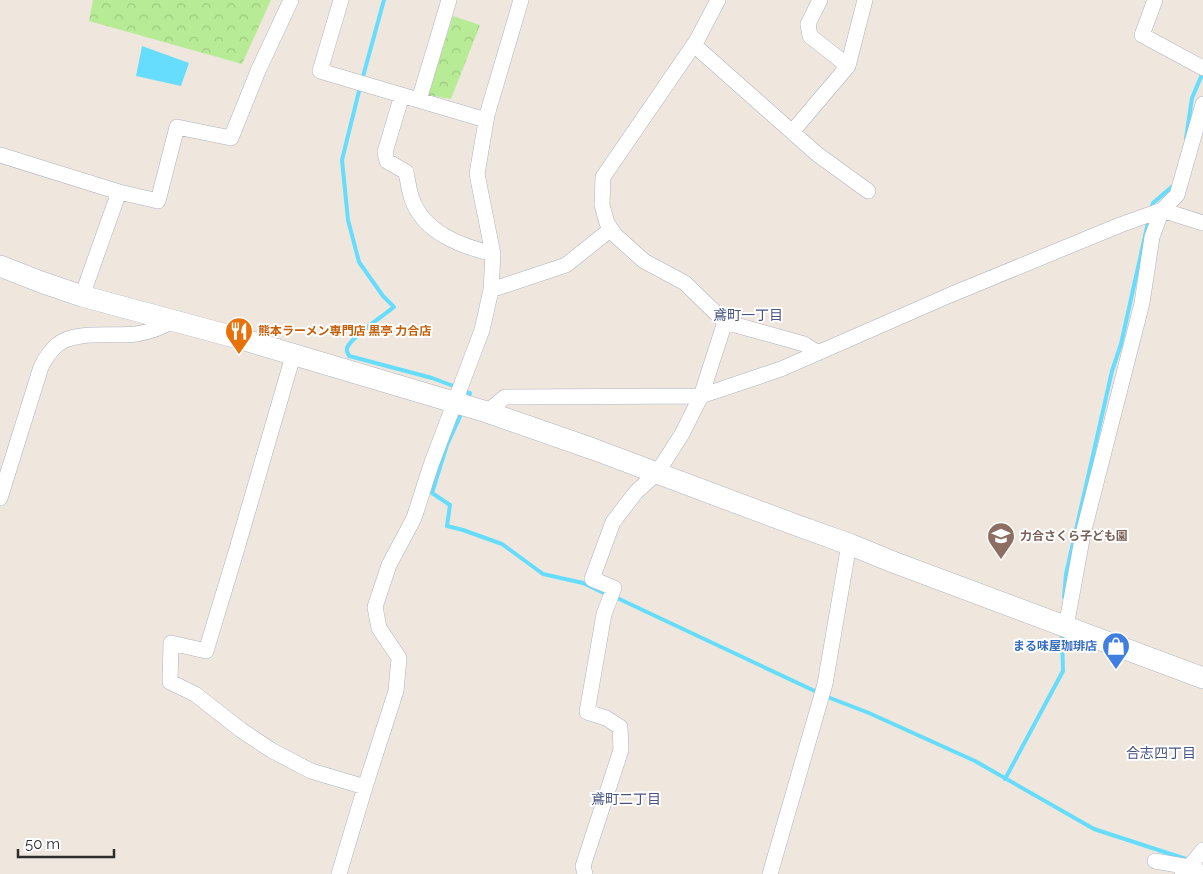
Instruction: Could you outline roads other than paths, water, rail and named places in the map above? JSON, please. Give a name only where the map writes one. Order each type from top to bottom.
[{"type":"street","points":[[0,155],[119,192],[158,201],[177,127],[231,138],[258,71],[291,0]]},
{"type":"street","points":[[341,0],[320,71],[486,120]]},
{"type":"street","points":[[419,100],[449,0]]},
{"type":"street","points":[[339,874],[396,691],[399,658],[379,628],[375,607],[389,565],[414,518],[431,465],[482,330],[491,290],[492,254],[477,174],[486,120],[521,0]]},
{"type":"street","points":[[718,0],[694,45],[603,177],[602,205],[607,223],[615,235],[644,261],[685,283],[725,322],[804,344],[818,352]]},
{"type":"street","points":[[820,0],[808,24],[810,36],[848,66]]},
{"type":"street","points":[[792,132],[848,66],[865,0]]},
{"type":"street","points":[[1156,0],[1142,35],[1203,68]]},
{"type":"street","points":[[694,45],[816,154],[868,191]]},
{"type":"street","points":[[402,95],[385,152],[387,161],[406,172],[412,200],[422,216],[441,236],[472,249],[492,254]]},
{"type":"street","points":[[1066,627],[1083,534],[1142,303],[1152,237],[1162,210],[1177,195],[1203,104]]},
{"type":"street","points":[[82,296],[119,192]]},
{"type":"street","points":[[487,412],[505,397],[701,396],[781,369],[950,295],[1120,225],[1162,210],[1203,223]]},
{"type":"street","points":[[491,290],[566,266],[611,229]]},
{"type":"street","points":[[0,266],[82,296],[238,338],[293,356],[487,412],[849,544],[1203,678]]},
{"type":"street","points":[[0,498],[41,367],[48,355],[58,344],[79,336],[136,334],[160,328],[172,321]]},
{"type":"street","points":[[584,874],[583,866],[621,750],[620,727],[606,718],[587,712],[604,614],[614,588],[592,579],[613,522],[636,492],[657,473],[682,434],[701,396],[725,322]]},
{"type":"street","points":[[293,356],[206,651],[171,643],[170,682],[195,694],[240,730],[311,771],[365,787]]},
{"type":"street","points":[[770,874],[824,684],[849,544]]},
{"type":"street","points":[[1184,870],[1203,850]]},
{"type":"street","points":[[1155,861],[1203,874]]},
{"type":"water","points":[[142,46],[189,63],[181,86],[136,76]]},
{"type":"waterway","points":[[362,80],[384,0]]},
{"type":"waterway","points":[[1186,138],[1192,98],[1203,72]]},
{"type":"waterway","points":[[360,87],[342,160],[348,220],[359,262],[383,296],[394,307],[355,338],[350,343],[347,351],[349,356],[432,378],[456,387]]},
{"type":"waterway","points":[[1151,209],[1153,203],[1175,184]]},
{"type":"waterway","points":[[1064,597],[1066,574],[1149,218]]},
{"type":"waterway","points":[[462,390],[470,393],[468,399]]},
{"type":"waterway","points":[[462,412],[447,445],[432,493],[450,505],[447,526],[502,544],[543,574],[583,583],[608,595]]},
{"type":"waterway","points":[[615,597],[819,693]]},
{"type":"waterway","points":[[1005,779],[1063,671],[1062,634]]},
{"type":"waterway","points":[[825,696],[869,713],[975,761],[1094,829],[1189,860]]},
{"type":"place","name":"熊本ラーメン専門店 黒亭 力合店","points":[[239,355]]},
{"type":"place","name":"力合さくら子ども園","points":[[1001,560]]},
{"type":"place","name":"まる味屋珈琲店","points":[[1116,670]]},
{"type":"district","name":"鳶町一丁目","points":[[748,315]]},
{"type":"district","name":"合志四丁目","points":[[1161,753]]},
{"type":"district","name":"鳶町二丁目","points":[[626,799]]}]
